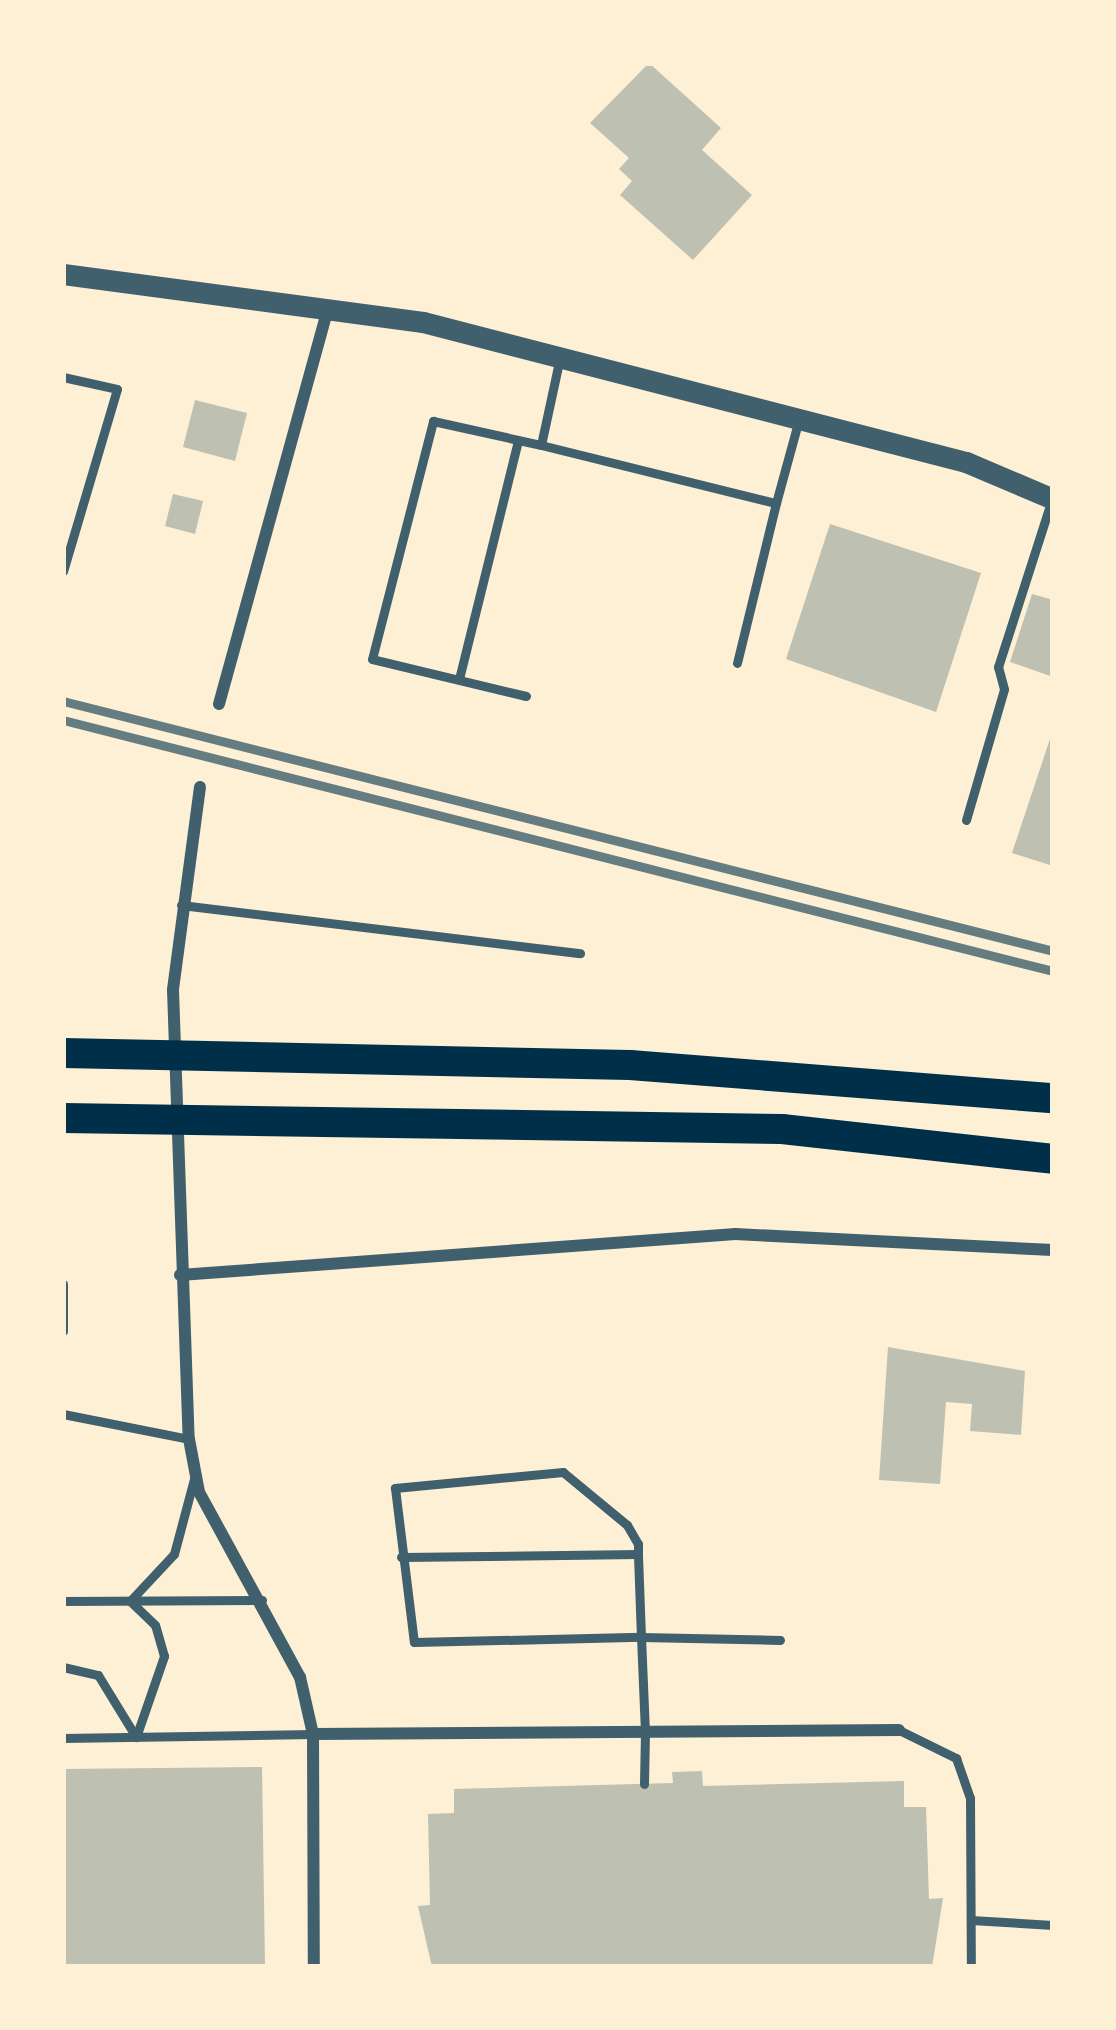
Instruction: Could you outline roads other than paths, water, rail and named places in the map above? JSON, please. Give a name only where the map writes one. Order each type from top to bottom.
[{"type":"main road","points":[[63,1052],[179,1051],[630,1065],[1053,1098]]},
{"type":"main road","points":[[63,1118],[782,1130],[1053,1159]]},
{"type":"street","points":[[63,274],[328,309],[560,357],[966,462],[1052,499]]},
{"type":"street","points":[[219,704],[328,309]]},
{"type":"street","points":[[200,787],[181,905],[179,1275],[189,1439],[195,1474],[292,1652],[313,1734],[314,1967]]},
{"type":"street","points":[[179,1275],[735,1234],[1053,1250]]},
{"type":"street","points":[[313,1734],[899,1730]]},
{"type":"lane","points":[[541,446],[560,357]]},
{"type":"lane","points":[[63,377],[116,389],[63,571]]},
{"type":"lane","points":[[737,663],[800,419]]},
{"type":"lane","points":[[526,696],[372,659],[433,421],[776,503]]},
{"type":"lane","points":[[459,680],[518,440]]},
{"type":"lane","points":[[966,820],[1004,689],[998,667],[1052,499]]},
{"type":"lane","points":[[181,905],[580,953]]},
{"type":"lane","points":[[63,1284],[63,1331]]},
{"type":"lane","points":[[63,1414],[189,1439]]},
{"type":"lane","points":[[644,1784],[645,1732],[641,1637],[638,1554],[627,1525],[563,1472],[405,1480],[395,1488],[414,1642],[641,1637],[780,1640]]},
{"type":"lane","points":[[130,1601],[174,1554],[195,1474]]},
{"type":"lane","points":[[401,1557],[638,1554]]},
{"type":"lane","points":[[63,1601],[262,1600]]},
{"type":"lane","points":[[130,1601],[164,1656],[136,1737]]},
{"type":"lane","points":[[63,1667],[98,1675],[136,1737]]},
{"type":"lane","points":[[899,1730],[956,1758],[970,1798],[971,1967]]},
{"type":"lane","points":[[63,1738],[313,1734]]},
{"type":"lane","points":[[971,1920],[1053,1925]]},
{"type":"railway","points":[[63,701],[1053,951]]},
{"type":"railway","points":[[63,720],[1053,971]]}]
